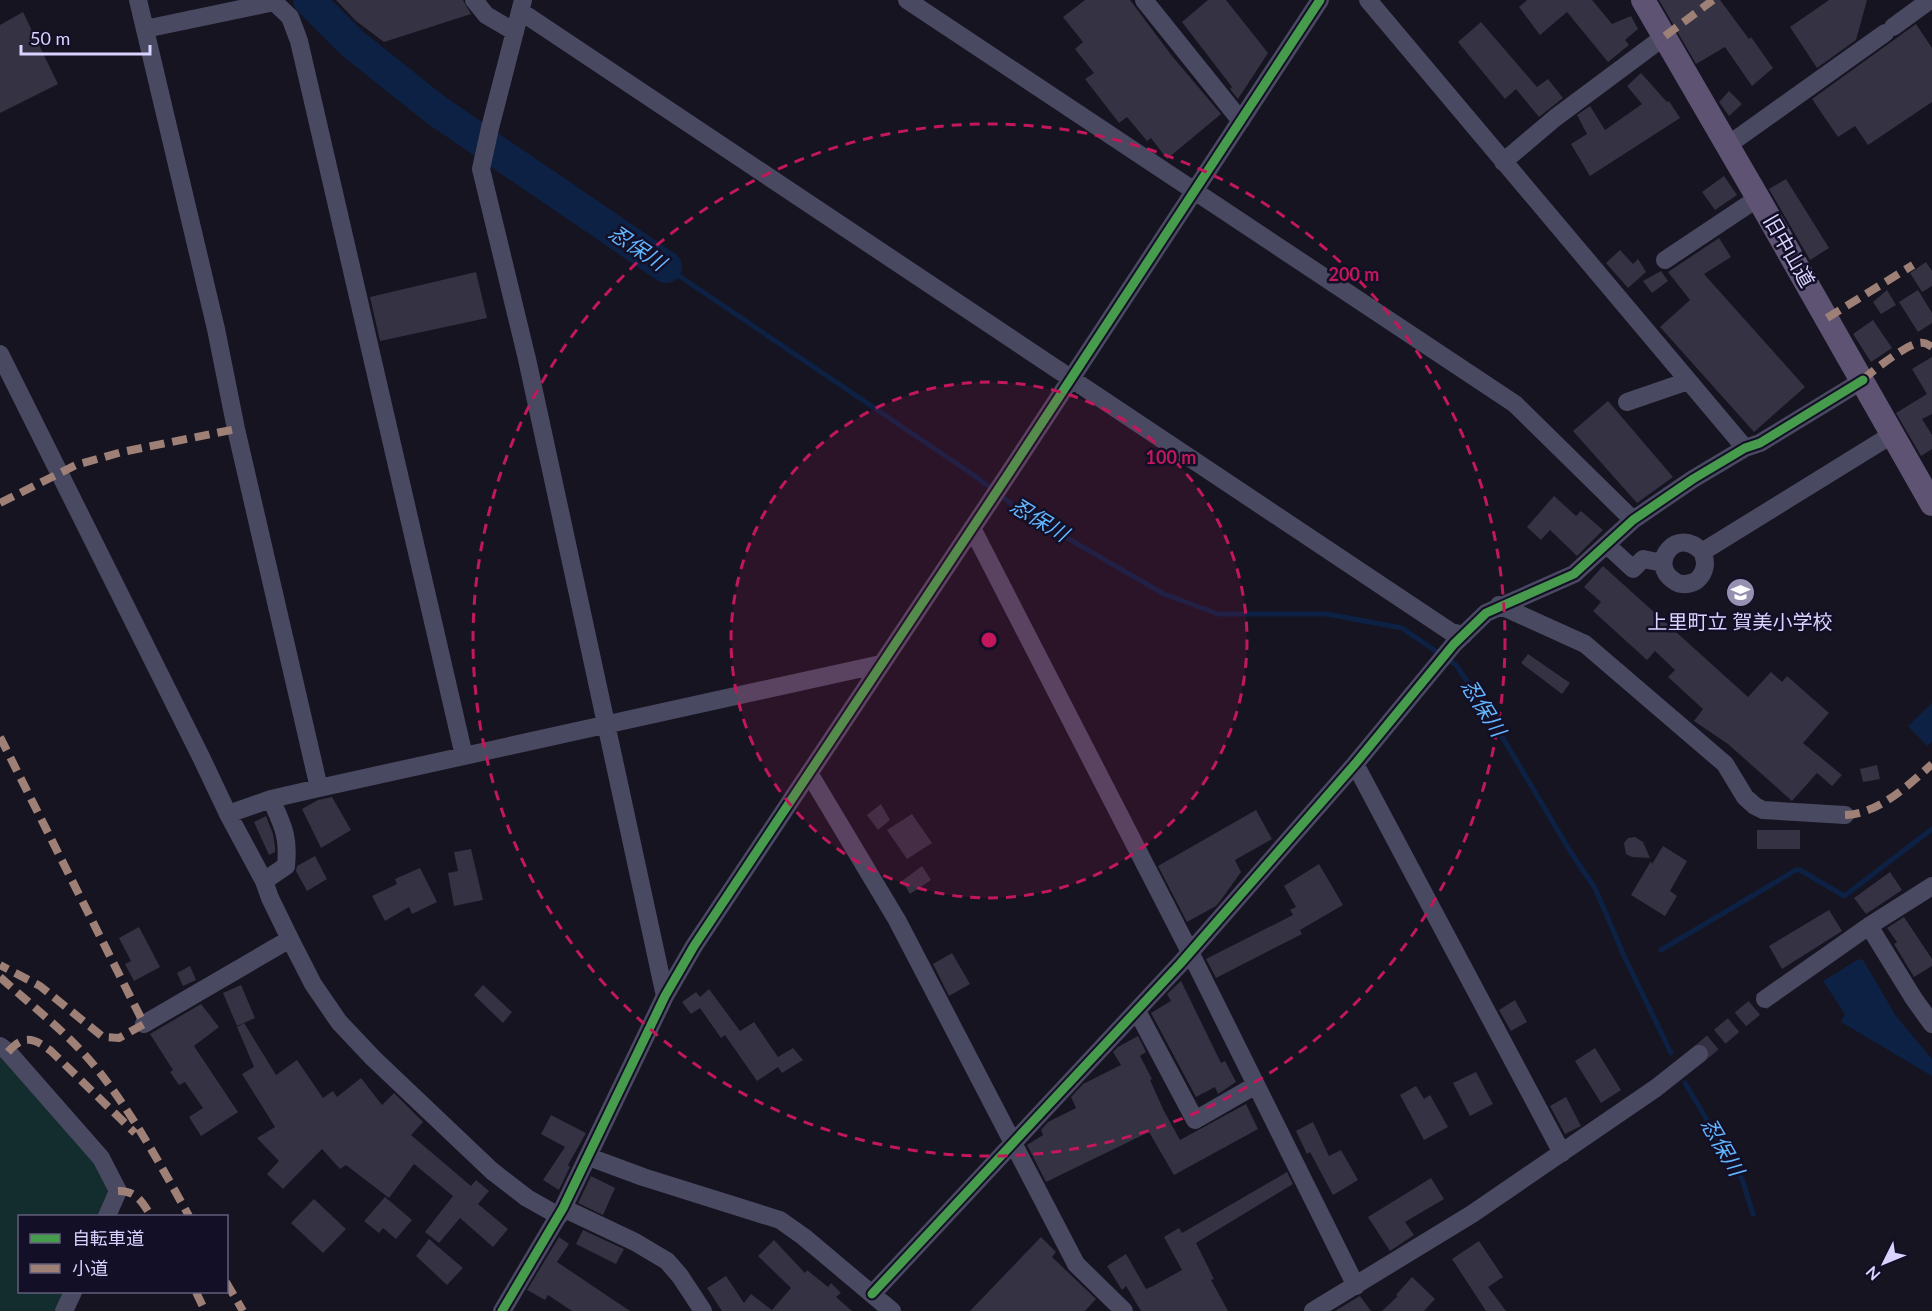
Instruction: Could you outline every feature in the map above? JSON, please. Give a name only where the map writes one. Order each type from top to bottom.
[{"type":"main road","name":"旧中山道","points":[[1643,0],[1863,380],[1932,504]]},
{"type":"street","points":[[138,0],[149,28],[239,439],[319,788]]},
{"type":"street","points":[[148,0],[149,28]]},
{"type":"street","points":[[474,0],[486,15],[515,32]]},
{"type":"street","points":[[907,0],[1515,404],[1633,520]]},
{"type":"street","points":[[1144,0],[1241,121]]},
{"type":"street","points":[[502,1311],[514,1302],[589,1157],[665,996],[694,945],[990,502],[1320,0]]},
{"type":"street","points":[[1368,0],[1745,448]]},
{"type":"street","points":[[1728,145],[1930,0]]},
{"type":"street","points":[[149,28],[274,2],[290,17],[299,41],[326,154],[464,756]]},
{"type":"street","points":[[665,996],[527,359],[481,169],[521,5],[1071,378],[1451,632],[1458,641]]},
{"type":"street","points":[[1503,162],[1555,117],[1665,36]]},
{"type":"street","points":[[1665,260],[1758,198]]},
{"type":"street","points":[[0,354],[228,814],[264,881],[290,939],[314,984],[339,1022],[364,1049],[492,1171],[527,1198],[635,1242],[667,1261],[703,1311]]},
{"type":"street","points":[[872,1294],[1137,1011],[1355,764],[1436,665],[1486,613],[1499,605],[1574,574],[1633,520],[1693,479],[1745,448],[1760,443],[1863,380]]},
{"type":"street","points":[[1627,402],[1688,381]]},
{"type":"street","points":[[1702,552],[1893,434]]},
{"type":"street","points":[[972,528],[1190,952],[1356,1286]]},
{"type":"street","points":[[1679,543],[1692,544],[1702,552],[1704,569],[1699,578],[1691,583],[1680,584],[1670,579],[1663,563],[1666,552],[1679,543]]},
{"type":"street","points":[[1607,545],[1633,569],[1643,558],[1663,563]]},
{"type":"street","points":[[1499,605],[1586,644],[1725,764],[1745,797],[1755,806],[1764,810],[1845,815]]},
{"type":"street","points":[[228,814],[271,799],[881,664]]},
{"type":"street","points":[[1355,764],[1562,1153]]},
{"type":"street","points":[[809,773],[897,920],[1076,1264],[1124,1311]]},
{"type":"street","points":[[264,881],[286,866],[288,846],[284,828],[271,799]]},
{"type":"street","points":[[1765,999],[1869,926],[1932,886]]},
{"type":"street","points":[[1869,926],[1932,1024]]},
{"type":"street","points":[[144,1024],[290,939]]},
{"type":"street","points":[[1137,1011],[1195,1120],[1256,1085]]},
{"type":"street","points":[[0,1046],[8,1052],[101,1158],[118,1191],[107,1215]]},
{"type":"street","points":[[1312,1311],[1472,1214],[1656,1088],[1699,1054]]},
{"type":"street","points":[[589,1157],[643,1177],[780,1220],[804,1237],[892,1311]]},
{"type":"street","points":[[64,1311],[73,1293]]},
{"type":"green space","points":[[0,1051],[97,1158],[113,1191],[101,1215],[18,1215],[18,1293],[67,1293],[58,1311],[0,1311]]},
{"type":"water","points":[[1932,703],[1932,742],[1927,746],[1908,726]]},
{"type":"water","points":[[1859,959],[1863,960],[1896,1016],[1932,1059],[1932,1076],[1841,1022],[1845,1014],[1823,981]]},
{"type":"building","points":[[336,0],[463,0],[471,14],[384,42],[356,21]]},
{"type":"building","points":[[1085,0],[1130,0],[1172,56],[1221,114],[1167,159],[1151,138],[1147,141],[1127,117],[1119,123],[1085,79],[1094,73],[1075,49],[1083,42],[1063,17]]},
{"type":"building","points":[[1208,0],[1226,0],[1268,53],[1238,99],[1230,89],[1232,87],[1182,22]]},
{"type":"building","points":[[1527,0],[1592,0],[1612,24],[1631,16],[1638,29],[1625,40],[1629,45],[1608,62],[1567,12],[1540,35],[1519,7]]},
{"type":"building","points":[[1659,0],[1720,0],[1773,68],[1752,86],[1725,47],[1696,64]]},
{"type":"building","points":[[1829,0],[1867,0],[1856,40],[1817,68],[1790,27]]},
{"type":"building","points":[[23,12],[58,84],[0,113],[0,25]]},
{"type":"building","points":[[1481,22],[1537,87],[1548,79],[1563,98],[1539,117],[1516,89],[1505,99],[1458,42]]},
{"type":"building","points":[[1916,24],[1932,48],[1932,102],[1868,145],[1855,126],[1838,137],[1812,99]]},
{"type":"building","points":[[1641,73],[1667,102],[1669,101],[1680,118],[1590,176],[1571,144],[1587,134],[1577,115],[1590,106],[1605,130],[1642,104],[1627,86]]},
{"type":"building","points":[[1729,91],[1742,104],[1729,116],[1719,102]]},
{"type":"building","points":[[1724,176],[1737,195],[1715,210],[1702,192]]},
{"type":"building","points":[[1786,179],[1829,248],[1810,260],[1769,189]]},
{"type":"building","points":[[1719,238],[1731,257],[1704,274],[1805,387],[1754,432],[1660,327],[1690,300],[1668,272]]},
{"type":"building","points":[[1620,250],[1633,264],[1638,259],[1646,272],[1628,288],[1606,263]]},
{"type":"building","points":[[1926,262],[1932,271],[1932,286],[1922,292],[1910,273]]},
{"type":"building","points":[[1661,271],[1668,281],[1652,293],[1643,281]]},
{"type":"building","points":[[476,272],[487,318],[380,341],[370,297]]},
{"type":"building","points":[[1887,290],[1896,305],[1881,314],[1873,302]]},
{"type":"building","points":[[1918,290],[1932,313],[1932,323],[1918,332],[1899,302]]},
{"type":"building","points":[[1873,320],[1892,348],[1871,362],[1853,334]]},
{"type":"building","points":[[1932,357],[1932,414],[1922,419],[1932,435],[1932,449],[1921,456],[1896,413],[1927,394],[1912,369]]},
{"type":"building","points":[[1608,401],[1673,477],[1637,503],[1573,431]]},
{"type":"building","points":[[1554,496],[1576,516],[1581,511],[1603,530],[1577,556],[1550,530],[1541,540],[1527,527]]},
{"type":"building","points":[[1603,566],[1748,697],[1771,672],[1782,682],[1787,676],[1829,713],[1803,743],[1842,775],[1832,786],[1817,773],[1792,801],[1728,744],[1694,721],[1703,709],[1668,677],[1675,670],[1655,651],[1647,660],[1593,611],[1601,602],[1584,587]]},
{"type":"building","points":[[1528,654],[1570,683],[1562,694],[1521,663]]},
{"type":"building","points":[[1877,765],[1880,779],[1863,782],[1860,769]]},
{"type":"building","points":[[332,797],[351,830],[321,848],[302,809],[318,800]]},
{"type":"building","points":[[881,804],[890,820],[878,830],[867,815]]},
{"type":"building","points":[[1256,810],[1272,839],[1235,860],[1241,872],[1221,900],[1216,906],[1187,922],[1158,866]]},
{"type":"building","points":[[912,814],[932,843],[907,859],[887,830]]},
{"type":"building","points":[[266,816],[275,847],[275,852],[269,855],[254,822]]},
{"type":"building","points":[[1757,830],[1800,830],[1800,849],[1757,849]]},
{"type":"building","points":[[1635,837],[1643,842],[1650,858],[1632,857],[1626,854],[1624,843],[1628,838]]},
{"type":"building","points":[[1663,846],[1687,861],[1670,891],[1677,896],[1665,916],[1631,895],[1651,861],[1652,864]]},
{"type":"building","points":[[471,849],[483,900],[454,906],[448,873],[458,871],[454,852]]},
{"type":"building","points":[[315,856],[327,879],[307,891],[296,871],[297,866]]},
{"type":"building","points":[[1319,864],[1343,905],[1300,930],[1302,934],[1216,978],[1206,959],[1293,915],[1290,910],[1296,907],[1284,886]]},
{"type":"building","points":[[922,866],[931,880],[910,894],[902,881]]},
{"type":"building","points":[[420,868],[437,902],[412,914],[409,907],[385,921],[372,896],[397,884],[395,879]]},
{"type":"building","points":[[1890,872],[1902,890],[1866,914],[1854,898]]},
{"type":"building","points":[[1829,910],[1842,931],[1782,969],[1769,946]]},
{"type":"building","points":[[1904,917],[1932,959],[1932,966],[1914,977],[1894,944],[1897,942],[1887,928]]},
{"type":"building","points":[[139,927],[160,967],[134,981],[125,964],[131,961],[119,938]]},
{"type":"building","points":[[952,953],[970,984],[949,996],[933,964]]},
{"type":"building","points":[[190,966],[196,980],[183,986],[177,973]]},
{"type":"building","points":[[1181,981],[1221,1063],[1225,1061],[1236,1082],[1218,1094],[1215,1087],[1196,1097],[1151,1013],[1171,1001],[1167,994]]},
{"type":"building","points":[[241,985],[255,1018],[237,1026],[223,993]]},
{"type":"building","points":[[483,985],[512,1012],[503,1023],[474,995]]},
{"type":"building","points":[[709,989],[740,1031],[754,1022],[778,1057],[793,1048],[803,1060],[782,1073],[778,1067],[757,1081],[725,1035],[721,1038],[700,1008],[691,1014],[682,1002],[696,992],[700,997]]},
{"type":"building","points":[[1515,1000],[1527,1022],[1511,1031],[1499,1010]]},
{"type":"building","points":[[201,1004],[219,1027],[194,1046],[238,1112],[201,1136],[189,1117],[203,1108],[185,1082],[179,1085],[170,1072],[173,1070],[150,1034]]},
{"type":"building","points":[[244,1023],[276,1075],[297,1060],[323,1098],[333,1091],[337,1097],[361,1078],[382,1105],[394,1093],[423,1122],[411,1135],[471,1186],[476,1180],[489,1191],[478,1204],[508,1229],[493,1247],[460,1218],[439,1243],[425,1232],[453,1196],[414,1164],[389,1198],[346,1165],[340,1169],[322,1149],[283,1189],[267,1174],[279,1161],[257,1138],[275,1127],[242,1074],[254,1067],[237,1027]]},
{"type":"building","points":[[1138,1036],[1146,1052],[1140,1056],[1164,1111],[1180,1140],[1246,1104],[1258,1129],[1174,1175],[1149,1132],[1046,1182],[1027,1145],[1043,1135],[1041,1130],[1048,1122],[1076,1108],[1071,1097],[1083,1084],[1121,1065],[1113,1052]]},
{"type":"building","points":[[1595,1048],[1621,1090],[1601,1103],[1575,1061]]},
{"type":"building","points":[[1476,1072],[1493,1104],[1470,1116],[1453,1083]]},
{"type":"building","points":[[1416,1086],[1424,1099],[1430,1095],[1448,1127],[1424,1140],[1400,1095]]},
{"type":"building","points":[[1566,1097],[1581,1126],[1565,1134],[1550,1106]]},
{"type":"building","points":[[551,1115],[586,1133],[568,1165],[570,1167],[559,1190],[543,1180],[565,1147],[541,1134]]},
{"type":"building","points":[[1313,1122],[1329,1156],[1341,1150],[1358,1180],[1333,1195],[1310,1152],[1307,1154],[1296,1131]]},
{"type":"building","points":[[1287,1172],[1293,1184],[1196,1243],[1214,1279],[1211,1280],[1228,1311],[1141,1311],[1126,1286],[1122,1290],[1107,1266],[1126,1254],[1146,1289],[1153,1286],[1182,1270],[1164,1237],[1179,1228],[1182,1233]]},
{"type":"building","points":[[591,1176],[615,1188],[603,1215],[578,1203]]},
{"type":"building","points":[[1431,1178],[1444,1199],[1405,1222],[1414,1235],[1390,1251],[1368,1217]]},
{"type":"building","points":[[385,1197],[412,1220],[396,1239],[383,1228],[379,1233],[364,1221]]},
{"type":"building","points":[[314,1199],[346,1229],[323,1253],[291,1223]]},
{"type":"building","points":[[583,1230],[624,1249],[616,1264],[576,1244]]},
{"type":"building","points":[[559,1237],[569,1244],[557,1262],[630,1311],[572,1311],[548,1295],[545,1300],[527,1290]]},
{"type":"building","points":[[1041,1237],[1056,1252],[1052,1257],[1096,1299],[1085,1311],[970,1311]]},
{"type":"building","points":[[429,1239],[463,1268],[447,1285],[416,1256]]},
{"type":"building","points":[[774,1240],[805,1273],[807,1270],[828,1287],[831,1283],[841,1293],[836,1297],[852,1311],[722,1311],[707,1288],[726,1276],[744,1303],[751,1294],[772,1310],[791,1288],[758,1256]]},
{"type":"building","points":[[1479,1241],[1503,1277],[1488,1287],[1506,1311],[1486,1311],[1452,1259]]},
{"type":"building","points":[[1412,1277],[1435,1299],[1424,1311],[1382,1311],[1398,1296],[1396,1295]]},
{"type":"building","points":[[1360,1296],[1371,1311],[1335,1311],[1358,1297]]},
{"type":"waterway","name":"忍保川","points":[[309,0],[353,44],[436,110],[666,267]]},
{"type":"waterway","name":"忍保川","points":[[666,267],[972,474],[1024,513],[1164,594],[1218,614],[1327,614],[1402,628],[1456,665],[1482,703],[1570,851],[1595,888],[1625,958],[1671,1053]]},
{"type":"waterway","points":[[1661,950],[1796,870],[1800,870],[1844,896],[1932,829]]},
{"type":"waterway","name":"忍保川","points":[[1685,1083],[1742,1179],[1753,1214]]},
{"type":"tunnel","points":[[1699,1054],[1765,999]]},
{"type":"marked path","points":[[1665,36],[1713,0]]},
{"type":"marked path","points":[[1827,318],[1913,265]]},
{"type":"marked path","points":[[1863,380],[1906,348],[1919,343],[1932,347]]},
{"type":"marked path","points":[[0,503],[76,465],[122,452],[236,429]]},
{"type":"marked path","points":[[0,737],[144,1024],[119,1038],[103,1037],[40,986],[0,965]]},
{"type":"marked path","points":[[1845,815],[1869,810],[1881,804],[1903,790],[1932,764]]},
{"type":"marked path","points":[[0,977],[63,1032],[97,1069],[135,1122],[188,1215]]},
{"type":"marked path","points":[[8,1052],[24,1040],[34,1041],[45,1047],[135,1133]]},
{"type":"marked path","points":[[118,1191],[134,1195],[150,1215]]},
{"type":"marked path","points":[[228,1285],[243,1311]]},
{"type":"marked path","points":[[196,1293],[205,1311]]},
{"type":"cycle path","points":[[502,1311],[563,1208],[665,996],[694,946],[1320,0]]},
{"type":"cycle path","points":[[872,1294],[1180,964],[1355,764],[1454,644],[1486,613],[1574,574],[1633,520],[1693,479],[1745,448],[1760,443],[1863,380]]},
{"type":"place","name":"上里町立 賀美小学校","points":[[1740,592]]}]
